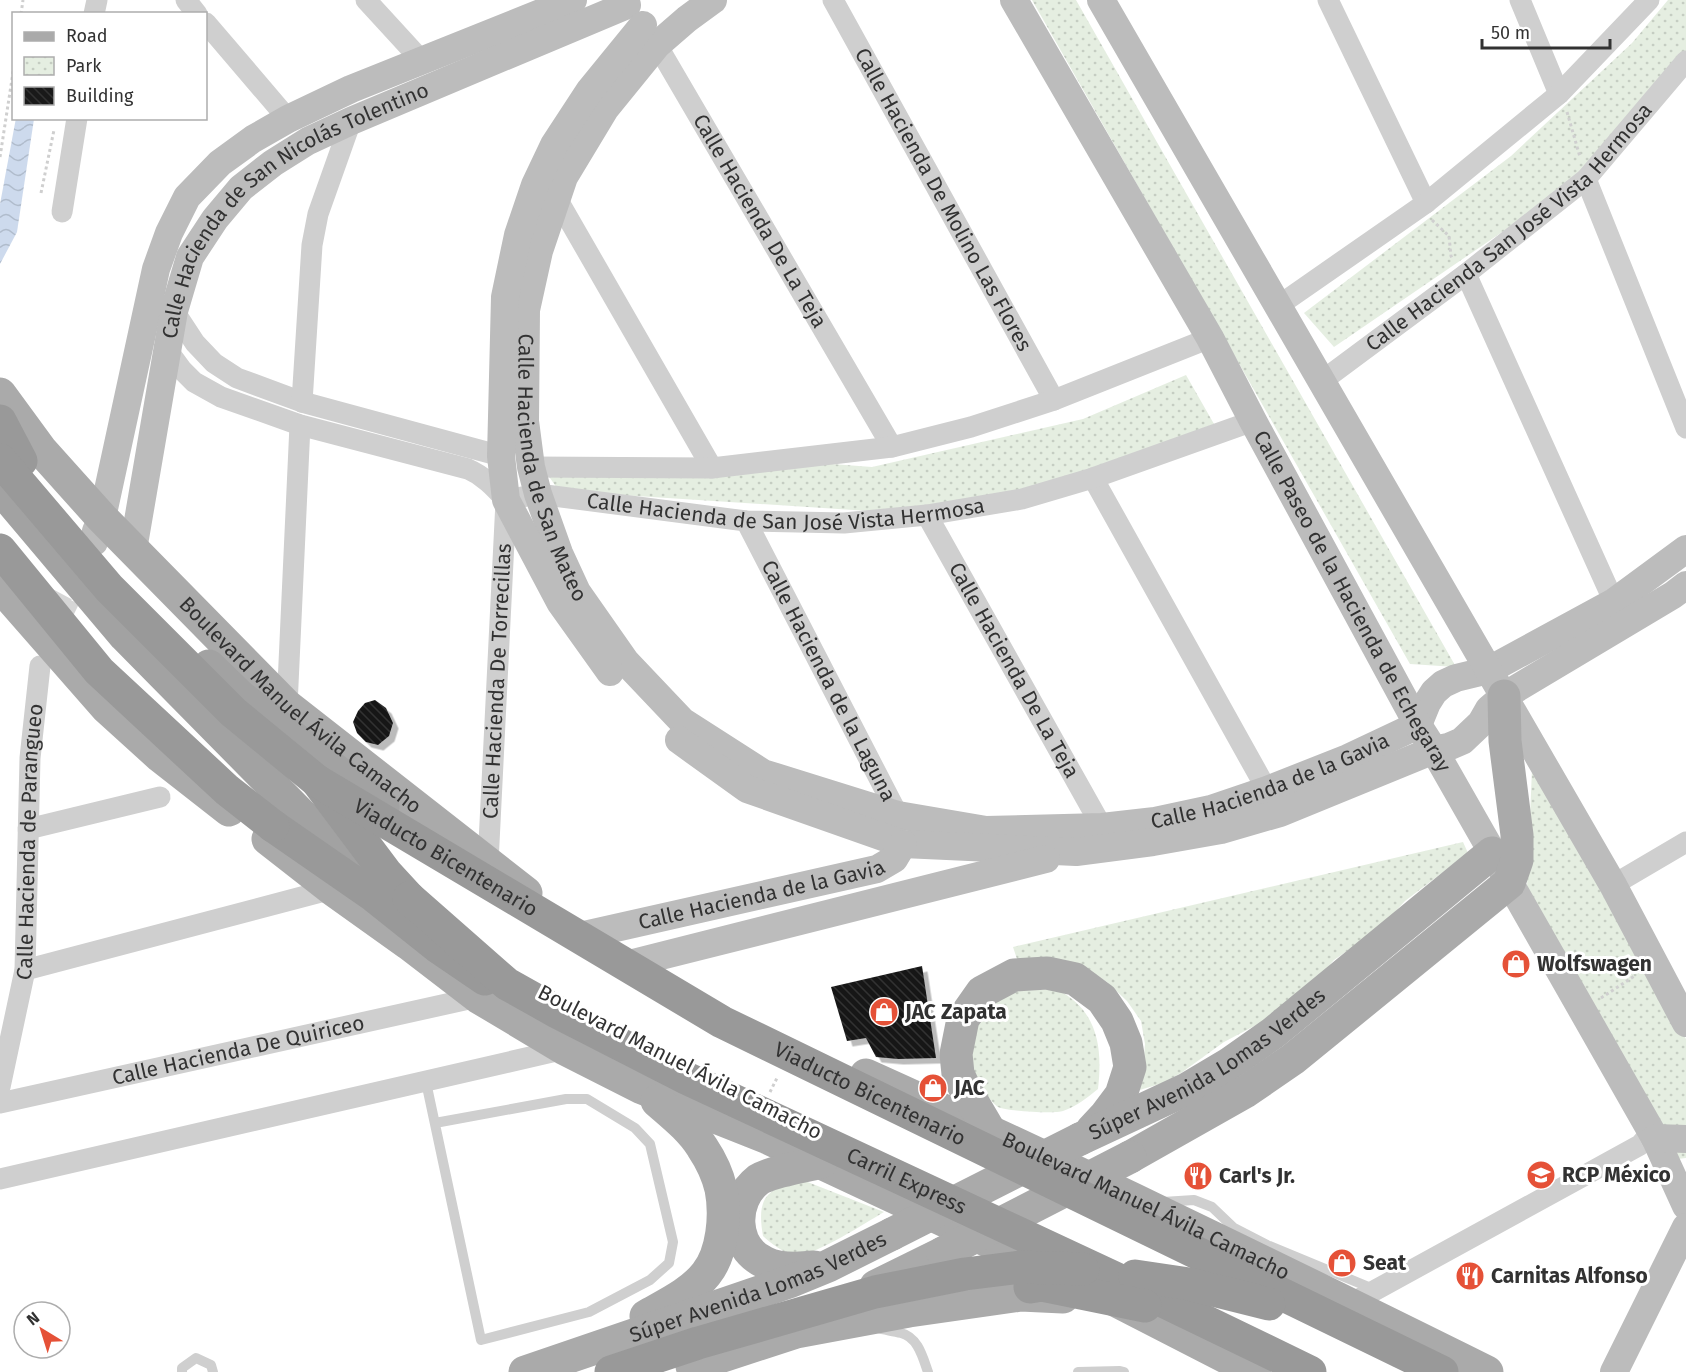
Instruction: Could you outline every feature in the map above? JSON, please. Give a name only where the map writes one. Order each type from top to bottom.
[{"type":"highway","name":"Viaducto Bicentenario","points":[[0,421],[11,460],[109,588],[233,711],[317,781],[722,1022],[1352,1304],[1442,1372]]},
{"type":"highway","name":"Boulevard Manuel Ávila Camacho","points":[[0,433],[11,460],[117,574],[241,697],[411,829],[578,954],[736,1033],[939,1143],[1413,1372]]},
{"type":"highway","name":"Boulevard Manuel Ávila Camacho","points":[[0,488],[125,636],[346,860],[396,899],[565,1009],[916,1180],[1151,1287],[1329,1372]]},
{"type":"highway","points":[[0,550],[99,671],[227,790],[273,826],[374,896],[438,948],[496,990],[610,1052],[746,1118],[1033,1250],[1138,1307],[1274,1372]]},
{"type":"highway","name":"Viaducto Bicentenario","points":[[317,781],[386,873],[496,990]]},
{"type":"highway","name":"Carril Express","points":[[496,990],[557,1012],[686,1078],[1134,1287],[1310,1372]]},
{"type":"highway","points":[[611,1372],[698,1343],[875,1292],[965,1274],[1020,1267],[1092,1269],[1189,1284],[1352,1304]]},
{"type":"highway","points":[[645,1372],[829,1314],[1042,1285],[1138,1307]]},
{"type":"main road","name":"Calle Hacienda de San Mateo","points":[[638,19],[687,19],[713,0]]},
{"type":"main road","name":"Calle Paseo de la Hacienda de Echegaray","points":[[1014,0],[1210,338],[1418,725],[1652,1134],[1677,1169],[1686,1206]]},
{"type":"main road","points":[[1101,0],[1497,683],[1612,885],[1686,1023]]},
{"type":"main road","name":"Calle Hacienda de San Nicolás Tolentino","points":[[98,530],[156,269],[169,233],[187,197],[220,163],[253,139],[288,119],[351,89],[553,4]]},
{"type":"main road","name":"Calle Hacienda de San Nicolás Tolentino","points":[[134,550],[174,311],[190,257],[215,219],[241,188],[273,163],[308,141],[351,122],[638,19]]},
{"type":"main road","name":"Calle Hacienda de San Mateo","points":[[638,19],[604,109],[564,177],[539,251],[526,310],[513,421],[501,456],[506,500],[560,602],[611,675],[668,733],[747,789],[903,844]]},
{"type":"main road","name":"Calle Hacienda de San Mateo","points":[[638,19],[554,145],[535,185],[518,235],[505,297],[513,421],[559,553],[578,592],[627,662],[682,721],[763,773],[898,815]]},
{"type":"main road","points":[[187,197],[215,219]]},
{"type":"main road","name":"Boulevard Manuel Ávila Camacho","points":[[0,394],[98,530],[134,550],[287,706],[580,936],[629,964],[805,1048],[989,1130],[1143,1203],[1487,1372]]},
{"type":"main road","name":"Calle Hacienda de la Gavia","points":[[898,815],[986,830],[1153,842],[1221,830],[1280,813],[1434,750],[1462,741],[1472,733],[1489,709],[1497,683],[1686,549]]},
{"type":"main road","name":"Boulevard Manuel Ávila Camacho","points":[[0,586],[48,644],[106,707],[160,756],[332,889],[409,944],[496,990],[565,1049],[642,1088],[768,1138],[1138,1307],[1221,1358],[1255,1372]]},
{"type":"main road","name":"Calle Hacienda de la Gavia","points":[[629,964],[1085,836],[1211,809],[1267,790],[1348,758],[1418,725],[1426,703],[1443,684],[1456,678],[1497,683],[1682,592]]},
{"type":"main road","points":[[1497,683],[1517,836],[1517,860],[1509,883]]},
{"type":"main road","name":"Calle Hacienda de la Gavia","points":[[580,936],[877,869],[894,859],[903,844],[1085,836]]},
{"type":"main road","name":"Súper Avenida Lomas Verdes","points":[[525,1372],[789,1282],[828,1266],[1084,1137],[1187,1089],[1229,1064],[1273,1033],[1492,853]]},
{"type":"main road","name":"Súper Avenida Lomas Verdes","points":[[684,1369],[894,1278],[1130,1157],[1245,1092],[1293,1059],[1509,883]]},
{"type":"main road","points":[[1438,897],[1450,897],[1460,902],[1464,912],[1463,922]]},
{"type":"main road","points":[[989,1130],[958,1074],[956,1054],[963,1019],[982,992],[1014,975],[1047,973],[1075,980],[1102,999],[1117,1021],[1126,1043],[1130,1067],[1121,1095],[1106,1115],[1084,1137]]},
{"type":"main road","points":[[584,1352],[687,1292],[707,1273],[717,1251],[723,1227],[721,1189],[702,1147],[678,1119],[642,1088]]},
{"type":"main road","points":[[1652,1134],[1686,1138]]},
{"type":"main road","points":[[821,1162],[767,1176],[758,1181],[748,1190],[742,1200],[738,1228],[747,1250],[762,1262],[792,1269],[828,1266]]},
{"type":"main road","points":[[1614,1372],[1686,1227]]},
{"type":"main road","points":[[684,1369],[796,1332],[909,1311],[1021,1295],[1047,1295],[1138,1307]]},
{"type":"street","points":[[186,0],[195,12]]},
{"type":"street","points":[[366,0],[422,61]]},
{"type":"street","name":"Calle Hacienda De Molino Las Flores","points":[[833,0],[1054,400]]},
{"type":"street","points":[[1328,0],[1426,203]]},
{"type":"street","points":[[1520,0],[1559,94]]},
{"type":"street","points":[[1278,306],[1426,203],[1559,94],[1649,0]]},
{"type":"street","name":"Calle Hacienda De La Teja","points":[[638,19],[892,447]]},
{"type":"street","points":[[207,24],[288,119]]},
{"type":"street","name":"Calle Hacienda San José Vista Hermosa","points":[[1322,381],[1466,274],[1586,179],[1686,61]]},
{"type":"street","points":[[62,212],[77,120]]},
{"type":"street","points":[[302,402],[314,235],[318,214],[351,122]]},
{"type":"street","points":[[1586,179],[1686,428]]},
{"type":"street","points":[[556,197],[712,468]]},
{"type":"street","points":[[1466,274],[1614,602]]},
{"type":"street","points":[[174,311],[195,343],[214,363],[237,378],[302,402],[501,456]]},
{"type":"street","name":"Calle Hacienda de San José Vista Hermosa","points":[[506,500],[535,480],[712,468],[892,447],[971,427],[1054,400],[1210,338]]},
{"type":"street","points":[[168,351],[194,382],[221,397],[300,426],[468,469],[489,482],[506,500]]},
{"type":"street","name":"Calle Hacienda de San José Vista Hermosa","points":[[535,480],[746,521],[844,523],[927,515],[1022,499],[1093,478],[1253,421]]},
{"type":"street","points":[[287,706],[300,426]]},
{"type":"street","points":[[1093,478],[1267,790]]},
{"type":"street","name":"Calle Hacienda De Torrecillas","points":[[489,863],[506,500]]},
{"type":"street","name":"Calle Hacienda De La Teja","points":[[927,515],[1085,836]]},
{"type":"street","name":"Calle Hacienda de la Laguna","points":[[746,521],[898,815],[903,844]]},
{"type":"street","name":"Calle Hacienda de Parangueo","points":[[0,1087],[25,970],[30,758],[48,644]]},
{"type":"street","points":[[28,829],[160,797]]},
{"type":"street","points":[[1612,885],[1686,842]]},
{"type":"street","points":[[25,970],[332,889]]},
{"type":"street","name":"Calle Hacienda De Quiriceo","points":[[0,1103],[496,990]]},
{"type":"street","points":[[0,1179],[565,1049]]},
{"type":"street","points":[[1352,1304],[1640,1145],[1652,1134]]},
{"type":"lane","points":[[426,1082],[481,1340],[589,1312],[650,1281],[669,1263],[673,1242],[650,1144],[635,1128],[587,1099],[566,1098],[435,1123]]},
{"type":"lane","points":[[861,1320],[878,1329],[904,1333],[913,1339],[928,1372]]},
{"type":"lane","points":[[182,1372],[182,1368],[196,1358],[211,1365],[213,1372]]},
{"type":"lane","points":[[1078,1372],[1124,1372]]},
{"type":"path","points":[[0,157],[12,79]]},
{"type":"path","points":[[1559,94],[1569,117],[1586,179]]},
{"type":"path","points":[[41,193],[54,129]]},
{"type":"path","points":[[1426,203],[1432,220],[1449,236],[1451,256],[1455,264],[1466,274]]},
{"type":"path","points":[[1582,1010],[1634,977]]},
{"type":"path","points":[[767,1098],[781,1069]]},
{"type":"green space","points":[[1032,0],[1076,0],[1456,667],[1410,664]]},
{"type":"green space","points":[[1668,0],[1686,0],[1686,54],[1584,176],[1334,347],[1304,313],[1511,156],[1632,43]]},
{"type":"green space","points":[[1186,375],[1214,424],[1131,456],[1030,489],[900,513],[559,491],[541,465],[779,460],[872,467],[1083,419]]},
{"type":"green space","points":[[1532,769],[1686,1039],[1686,1158],[1677,1159],[1527,888]]},
{"type":"green space","points":[[1463,842],[1468,853],[1405,901],[1379,929],[1334,960],[1313,984],[1277,1014],[1224,1042],[1163,1083],[1133,1092],[1142,1083],[1145,1044],[1141,1021],[1127,1001],[1107,982],[1086,968],[1018,962],[1013,947]]},
{"type":"green space","points":[[1056,989],[1070,997],[1089,1018],[1098,1044],[1098,1089],[1086,1099],[1063,1111],[1030,1112],[998,1107],[985,1092],[966,1060],[984,1008],[1013,990]]},
{"type":"green space","points":[[805,1181],[884,1212],[815,1251],[796,1255],[787,1253],[763,1236],[761,1212],[763,1203],[773,1191],[792,1183]]},
{"type":"water","points":[[16,120],[34,120],[17,232],[0,264],[0,204]]},
{"type":"building","points":[[375,700],[386,708],[393,723],[389,736],[378,745],[366,742],[357,733],[353,722],[365,703]]},
{"type":"building","name":"JAC Zapata","points":[[922,966],[936,1058],[876,1057],[866,1038],[847,1041],[831,987]]},
{"type":"tunnel","points":[[48,616],[79,558]]},
{"type":"tunnel","points":[[54,623],[85,560]]},
{"type":"place","name":"Wolfswagen","points":[[1516,964]]},
{"type":"place","name":"JAC Zapata","points":[[884,1012]]},
{"type":"place","name":"JAC","points":[[933,1088]]},
{"type":"place","name":"RCP México","points":[[1541,1175]]},
{"type":"place","name":"Carl's Jr.","points":[[1198,1176]]},
{"type":"place","name":"Seat","points":[[1342,1263]]},
{"type":"place","name":"Carnitas Alfonso","points":[[1470,1276]]}]
